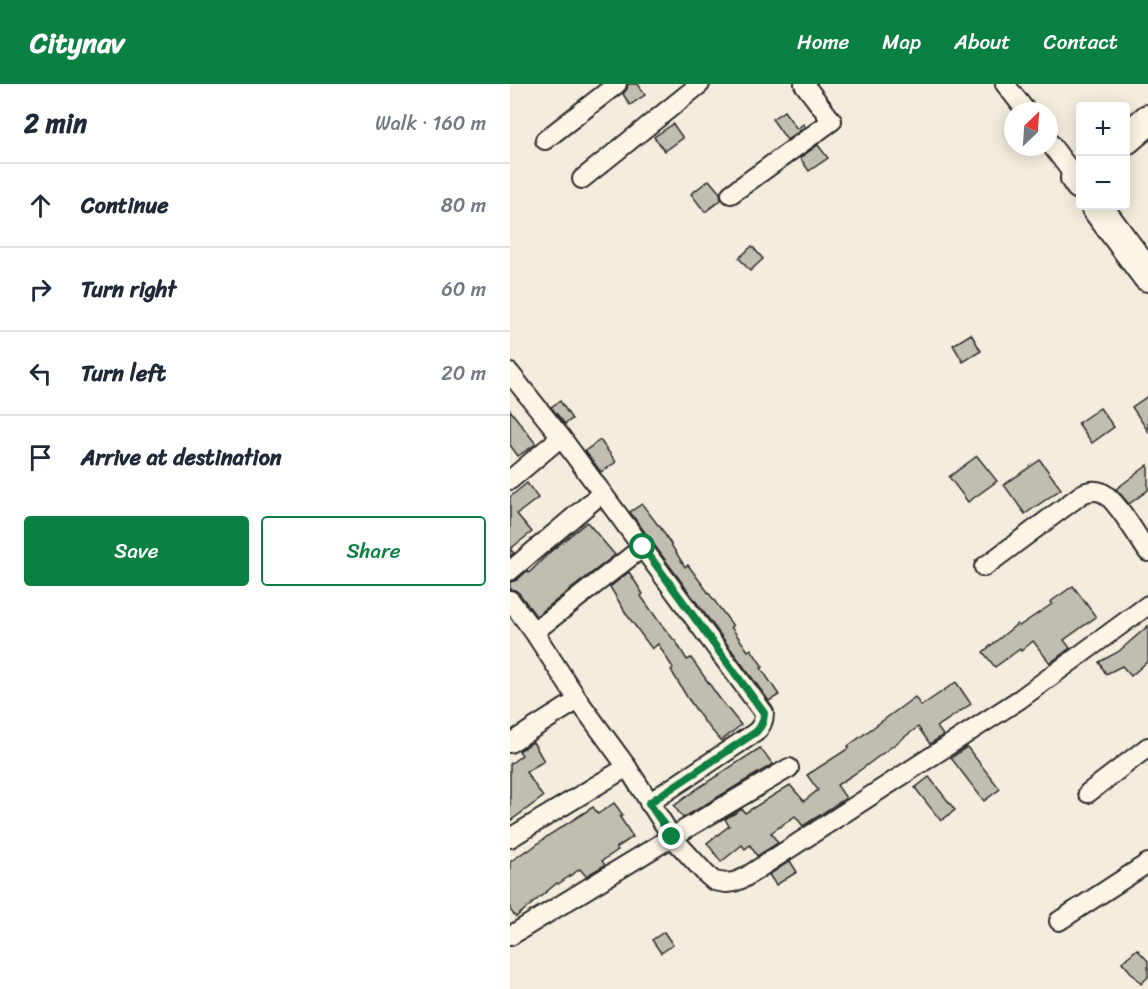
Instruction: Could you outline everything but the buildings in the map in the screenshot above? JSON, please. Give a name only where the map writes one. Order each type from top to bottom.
[{"type":"main road","points":[[1130,134],[1148,120]]},
{"type":"main road","points":[[1099,210],[1148,276]]},
{"type":"street","points":[[545,141],[617,84]]},
{"type":"street","points":[[582,178],[700,84]]},
{"type":"street","points":[[731,194],[832,121],[804,84]]},
{"type":"street","points":[[1005,84],[1019,102]]},
{"type":"street","points":[[1058,153],[1076,175]]},
{"type":"street","points":[[513,384],[561,437],[764,713],[764,720],[756,732],[649,803]]},
{"type":"street","points":[[510,480],[561,437]]},
{"type":"street","points":[[984,567],[1088,491],[1102,492],[1114,502],[1148,552]]},
{"type":"street","points":[[510,571],[602,492]]},
{"type":"street","points":[[534,632],[643,547]]},
{"type":"street","points":[[510,600],[627,767],[672,837],[714,881],[726,884],[753,871],[1020,699],[1148,605]]},
{"type":"street","points":[[510,743],[578,700]]},
{"type":"street","points":[[1088,793],[1148,747]]},
{"type":"street","points":[[510,838],[627,767]]},
{"type":"street","points":[[510,936],[789,768]]},
{"type":"street","points":[[1059,921],[1148,863]]},
{"type":"route","points":[[643,547],[764,713],[764,720],[756,732],[649,803],[672,837]]}]
